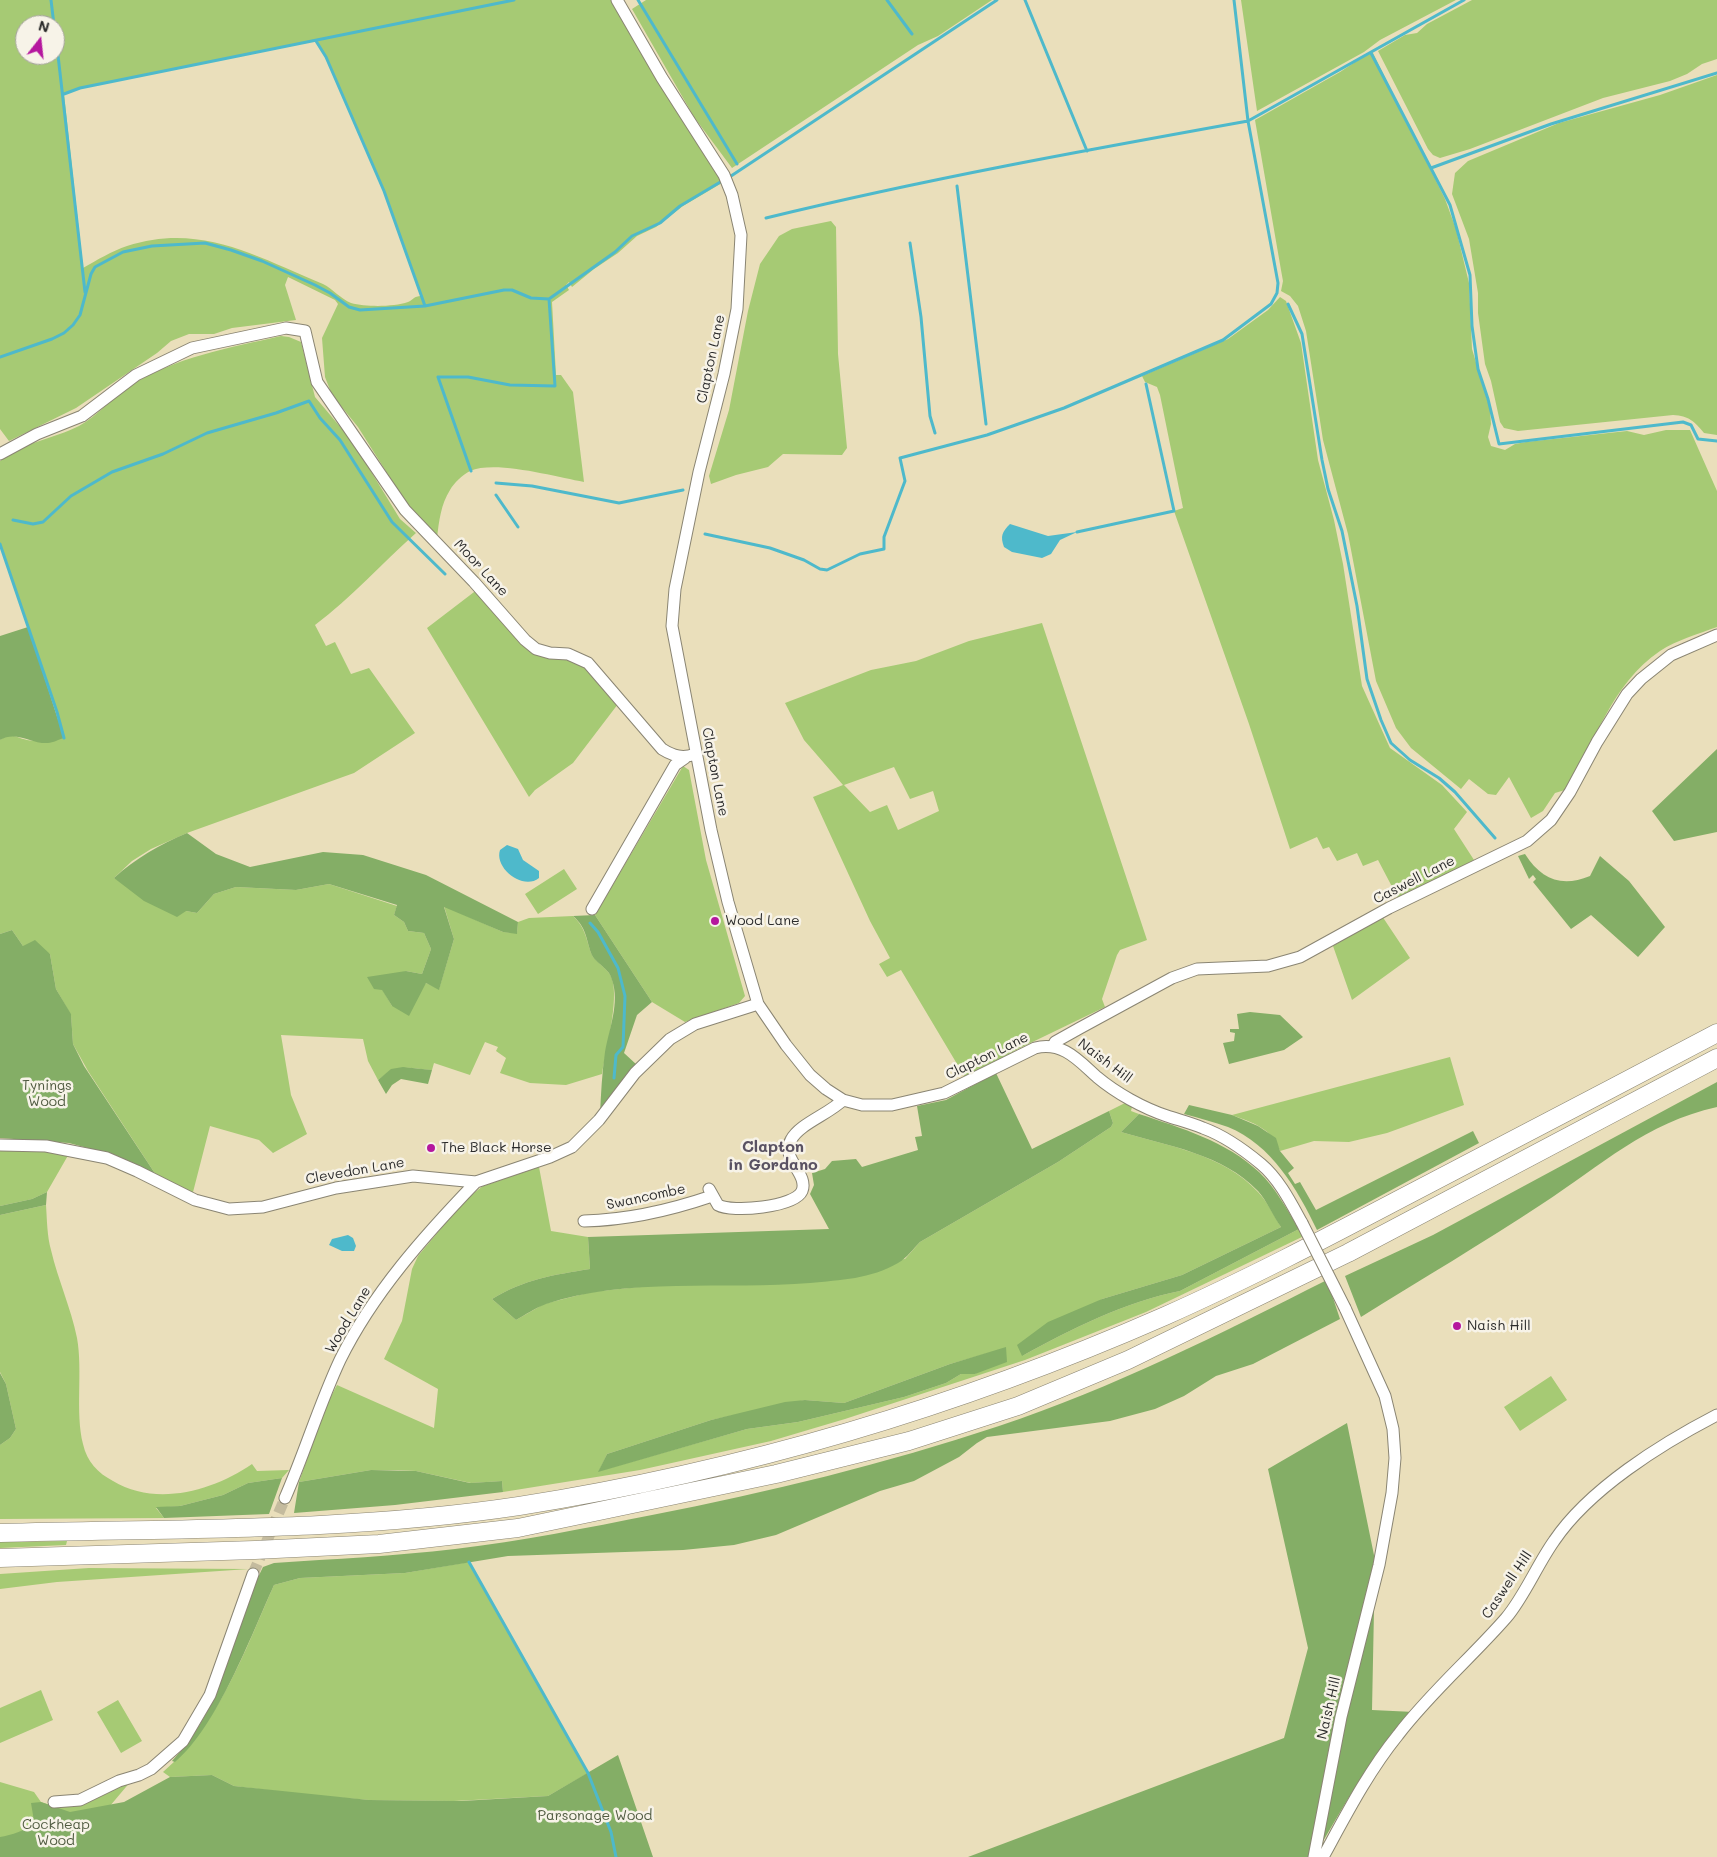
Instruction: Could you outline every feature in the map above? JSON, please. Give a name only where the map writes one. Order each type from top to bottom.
[{"type":"highway","points":[[0,1533],[293,1528],[423,1517],[519,1506],[744,1459],[823,1439],[919,1409],[1024,1372],[1167,1315],[1272,1265],[1717,1033]]},
{"type":"highway","points":[[0,1558],[369,1544],[518,1528],[767,1476],[909,1441],[1018,1406],[1128,1360],[1348,1253],[1717,1058]]},
{"type":"street","name":"Clapton Lane","points":[[617,0],[662,78],[724,175],[732,195],[741,235],[737,309],[724,374],[697,482],[676,589],[672,626],[690,756],[728,902],[758,1004],[798,1061],[826,1089],[843,1100],[874,1106],[930,1096],[964,1085],[1035,1048],[1053,1047]]},
{"type":"street","name":"Moor Lane","points":[[0,454],[38,434],[82,416],[136,376],[192,348],[286,328],[305,331],[317,382],[405,510],[474,582],[525,640],[536,649],[550,653],[568,654],[588,663],[662,749],[670,755],[690,756]]},
{"type":"street","name":"Caswell Lane","points":[[1053,1047],[1055,1042],[1172,978],[1197,969],[1268,966],[1300,957],[1389,908],[1527,840],[1551,820],[1570,792],[1627,694],[1670,654],[1717,635]]},
{"type":"street","points":[[592,909],[675,765],[690,756]]},
{"type":"street","name":"Clevedon Lane","points":[[0,1145],[46,1146],[107,1158],[195,1200],[229,1209],[262,1207],[336,1188],[413,1176],[476,1182],[550,1157],[572,1147],[600,1120],[635,1073],[670,1038],[698,1023],[758,1004]]},
{"type":"street","name":"Naish Hill","points":[[1053,1047],[1071,1053],[1109,1086],[1165,1116],[1203,1128],[1233,1142],[1263,1166],[1284,1192],[1302,1223],[1345,1308],[1385,1396],[1393,1429],[1395,1458],[1392,1493],[1379,1565],[1341,1717],[1314,1857]]},
{"type":"street","name":"Swancombe","points":[[584,1221],[620,1219],[671,1208],[710,1193],[718,1205],[730,1209],[778,1204],[798,1196],[803,1185],[790,1155],[791,1139],[797,1132],[830,1112],[843,1100]]},
{"type":"street","name":"Wood Lane","points":[[285,1498],[337,1367],[371,1305],[431,1231],[476,1182]]},
{"type":"street","name":"Caswell Hill","points":[[1323,1857],[1368,1775],[1398,1734],[1508,1616],[1554,1540],[1576,1512],[1600,1489],[1691,1429],[1717,1415]]},
{"type":"street","points":[[54,1802],[80,1800],[119,1781],[139,1775],[151,1769],[183,1741],[210,1695],[254,1574]]},
{"type":"green space","points":[[0,0],[612,0],[722,183],[683,206],[656,227],[637,236],[618,253],[572,287],[569,282],[566,285],[569,290],[552,302],[556,375],[561,375],[573,392],[584,482],[510,468],[481,468],[470,471],[456,482],[444,501],[437,538],[411,511],[358,427],[332,395],[325,377],[322,338],[338,304],[335,300],[288,277],[285,285],[296,320],[232,328],[214,334],[189,334],[171,341],[157,353],[76,408],[9,441],[0,429]],"holes":[[[316,41],[326,57],[384,191],[421,296],[415,297],[408,302],[387,306],[351,303],[323,284],[251,254],[204,240],[180,238],[154,240],[127,246],[83,268],[64,94],[80,88]]]},
{"type":"green space","points":[[646,0],[992,0],[938,36],[918,45],[732,168],[694,117],[632,9]]},
{"type":"green space","points":[[1241,0],[1456,0],[1380,40],[1364,52],[1257,111]]},
{"type":"green space","points":[[1472,0],[1717,0],[1717,59],[1702,64],[1687,74],[1670,81],[1603,98],[1470,149],[1440,158],[1433,155],[1428,149],[1378,51],[1405,35],[1417,33],[1427,24]]},
{"type":"green space","points":[[1372,51],[1445,199],[1456,229],[1469,283],[1472,349],[1490,409],[1491,424],[1488,437],[1491,446],[1505,450],[1515,444],[1526,442],[1627,431],[1644,435],[1666,430],[1690,430],[1717,491],[1717,627],[1673,644],[1643,664],[1617,697],[1565,790],[1555,793],[1543,811],[1531,818],[1509,777],[1496,795],[1488,794],[1469,779],[1461,789],[1411,748],[1396,728],[1376,681],[1348,534],[1323,440],[1306,331],[1298,306],[1290,296],[1281,291],[1283,281],[1255,120],[1340,72]]},
{"type":"green space","points":[[1717,75],[1717,435],[1704,433],[1691,420],[1673,415],[1518,431],[1504,428],[1500,422],[1491,381],[1485,364],[1478,313],[1478,293],[1469,239],[1452,194],[1455,173],[1468,161],[1559,123],[1660,95]]},
{"type":"green space","points":[[831,221],[836,227],[838,354],[847,448],[842,455],[783,454],[768,467],[711,484],[709,476],[729,410],[748,311],[760,264],[779,236],[792,229]]},
{"type":"green space","points":[[1280,297],[1286,301],[1301,343],[1318,460],[1334,520],[1343,564],[1362,686],[1390,748],[1442,785],[1467,812],[1454,829],[1474,860],[1399,900],[1378,860],[1363,866],[1357,853],[1337,861],[1329,847],[1323,849],[1317,837],[1290,849],[1249,724],[1174,511],[1183,508],[1160,395],[1157,387],[1145,382],[1142,376],[1228,339],[1268,310]]},
{"type":"green space","points":[[281,336],[301,342],[315,397],[353,442],[400,519],[416,533],[315,625],[326,646],[335,642],[351,674],[369,668],[415,733],[354,773],[187,833],[151,849],[132,861],[114,878],[186,911],[197,913],[214,894],[236,887],[296,890],[329,884],[397,906],[394,915],[404,922],[408,931],[424,933],[431,949],[422,974],[406,971],[382,989],[392,1006],[426,983],[439,989],[454,939],[444,906],[503,932],[517,933],[518,922],[529,918],[573,916],[583,929],[595,960],[608,971],[612,979],[614,988],[613,1012],[602,1074],[566,1085],[530,1083],[500,1073],[506,1058],[496,1051],[498,1047],[485,1042],[470,1075],[434,1063],[432,1070],[397,1069],[378,1080],[368,1061],[363,1039],[281,1035],[291,1095],[307,1134],[273,1153],[259,1140],[210,1126],[192,1196],[156,1175],[88,1071],[73,1044],[71,1015],[56,989],[50,954],[23,946],[12,930],[0,934],[0,740],[11,736],[27,740],[63,738],[57,712],[0,544],[0,461],[19,449],[79,426],[117,395],[147,376],[184,361],[222,349]]},
{"type":"green space","points":[[478,589],[524,647],[533,653],[580,663],[618,704],[573,763],[535,790],[529,797],[427,628]]},
{"type":"green space","points":[[1042,623],[1147,940],[1120,950],[1102,999],[1105,1007],[1018,1049],[966,1079],[901,970],[887,977],[879,964],[890,958],[870,921],[813,797],[843,785],[804,740],[785,703],[871,670],[916,661],[969,641]],"holes":[[[894,767],[910,799],[933,791],[939,811],[898,830],[887,805],[870,812],[844,785]]]},
{"type":"green space","points":[[28,627],[64,738],[50,743],[12,736],[0,740],[0,636]]},
{"type":"green space","points":[[1717,749],[1717,832],[1674,841],[1652,811]]},
{"type":"green space","points":[[683,766],[689,770],[706,860],[745,996],[739,1003],[685,1022],[652,1002],[595,915]]},
{"type":"green space","points":[[187,833],[216,854],[250,867],[323,852],[363,855],[426,875],[518,922],[517,934],[503,932],[444,907],[454,939],[439,990],[426,983],[409,1016],[392,1006],[382,990],[374,989],[367,977],[406,971],[422,974],[431,949],[424,933],[408,931],[404,922],[394,915],[397,905],[329,884],[296,890],[236,887],[214,894],[197,913],[186,911],[177,917],[144,901],[114,878],[148,852]]},
{"type":"green space","points":[[1525,854],[1538,870],[1553,879],[1561,881],[1580,880],[1590,876],[1600,856],[1629,881],[1665,927],[1638,957],[1591,915],[1571,929],[1533,882],[1536,879],[1533,875],[1529,879],[1518,856]]},
{"type":"green space","points":[[564,869],[577,889],[538,914],[525,894]]},
{"type":"green space","points":[[595,915],[652,1002],[637,1015],[624,1053],[637,1065],[600,1114],[602,1075],[613,1016],[614,989],[610,976],[593,957],[583,929],[573,916]]},
{"type":"green space","points":[[1382,916],[1410,958],[1352,1000],[1333,946]]},
{"type":"green space","name":"Tynings Wood","points":[[12,930],[23,946],[35,940],[50,954],[56,989],[71,1014],[73,1044],[84,1066],[156,1175],[95,1150],[69,1143],[0,1138],[0,934]]},
{"type":"green space","points":[[1250,1012],[1280,1015],[1303,1037],[1284,1050],[1229,1064],[1223,1043],[1234,1041],[1235,1033],[1230,1032],[1230,1029],[1239,1029],[1237,1014]]},
{"type":"green space","points":[[1450,1057],[1464,1105],[1387,1133],[1349,1142],[1314,1141],[1280,1151],[1277,1143],[1261,1127],[1232,1115]]},
{"type":"green space","points":[[403,1067],[432,1070],[428,1084],[401,1079],[392,1085],[386,1094],[378,1080],[391,1069]]},
{"type":"green space","points":[[996,1073],[1032,1149],[1109,1111],[1113,1123],[1111,1127],[1058,1162],[920,1242],[904,1259],[888,1268],[866,1276],[810,1283],[642,1287],[608,1290],[546,1304],[516,1320],[492,1299],[528,1282],[590,1269],[588,1237],[829,1229],[810,1194],[814,1185],[812,1173],[825,1169],[832,1161],[856,1159],[862,1167],[918,1150],[915,1137],[922,1136],[917,1106],[946,1100]]},
{"type":"green space","points":[[1717,1082],[1717,1107],[1691,1114],[1646,1134],[1475,1247],[1361,1317],[1345,1276],[1433,1235]]},
{"type":"green space","points":[[1127,1102],[1132,1107],[1131,1111],[1139,1114],[1121,1132],[1194,1153],[1212,1160],[1244,1179],[1261,1196],[1281,1227],[1182,1275],[1102,1299],[1022,1356],[1119,1309],[1180,1291],[1299,1229],[1304,1236],[1146,1312],[1025,1360],[845,1419],[771,1441],[640,1470],[503,1492],[502,1481],[471,1483],[416,1471],[398,1470],[371,1470],[299,1482],[325,1408],[337,1385],[434,1428],[438,1389],[384,1359],[402,1321],[412,1269],[418,1256],[464,1201],[483,1186],[539,1167],[551,1231],[588,1237],[590,1269],[528,1282],[492,1299],[516,1320],[544,1304],[591,1292],[905,1259],[920,1242],[1058,1162],[1111,1127],[1113,1123],[1109,1111]],"holes":[[[1006,1348],[975,1374],[961,1374],[946,1383],[904,1397],[798,1422],[747,1429],[599,1471],[607,1454],[711,1420],[805,1400],[844,1403],[950,1364]]]},
{"type":"green space","points":[[1189,1105],[1232,1115],[1258,1126],[1276,1138],[1280,1151],[1294,1168],[1288,1173],[1295,1184],[1300,1182],[1316,1210],[1473,1131],[1479,1143],[1317,1230],[1292,1184],[1270,1157],[1243,1135],[1228,1127],[1184,1114]]},
{"type":"green space","points":[[1139,1114],[1218,1144],[1246,1161],[1271,1185],[1299,1229],[1180,1291],[1119,1309],[1022,1356],[1017,1345],[1048,1322],[1102,1299],[1182,1275],[1281,1227],[1258,1191],[1244,1178],[1228,1168],[1194,1153],[1121,1132]]},
{"type":"green space","points":[[0,1150],[70,1152],[47,1192],[32,1199],[0,1206]]},
{"type":"green space","points":[[47,1192],[46,1205],[0,1215],[0,1206],[32,1199]]},
{"type":"green space","points":[[46,1205],[50,1245],[77,1338],[79,1351],[79,1405],[83,1444],[87,1456],[94,1466],[113,1481],[130,1489],[147,1493],[166,1494],[202,1488],[237,1474],[252,1464],[257,1471],[289,1470],[282,1478],[248,1483],[223,1495],[180,1506],[156,1508],[164,1518],[0,1519],[0,1445],[10,1438],[16,1429],[6,1384],[0,1372],[0,1215]]},
{"type":"green space","points":[[1327,1280],[1340,1319],[1253,1364],[1216,1376],[1184,1396],[1155,1409],[1110,1421],[987,1437],[959,1457],[914,1481],[880,1491],[776,1535],[734,1545],[683,1550],[508,1556],[405,1573],[300,1578],[274,1585],[232,1680],[219,1704],[205,1727],[190,1746],[175,1762],[172,1761],[190,1739],[205,1716],[226,1668],[252,1592],[263,1567],[274,1563],[432,1551],[529,1538],[740,1497],[870,1465],[999,1426],[1083,1395],[1166,1359]]},
{"type":"green space","points":[[1006,1347],[1007,1362],[975,1374],[961,1374],[946,1383],[904,1397],[798,1422],[747,1429],[598,1472],[607,1454],[711,1420],[785,1402],[805,1400],[844,1403],[950,1364]]},
{"type":"green space","points":[[0,1373],[6,1384],[16,1429],[10,1438],[0,1445]]},
{"type":"green space","points":[[1551,1376],[1567,1400],[1520,1431],[1504,1407]]},
{"type":"green space","points":[[1347,1423],[1375,1560],[1372,1710],[1414,1712],[1384,1745],[1371,1763],[1314,1857],[968,1857],[1284,1738],[1308,1648],[1268,1469]]},
{"type":"green space","points":[[371,1470],[416,1471],[470,1483],[502,1481],[503,1492],[395,1505],[294,1513],[299,1482]]},
{"type":"green space","points":[[282,1478],[269,1514],[164,1518],[156,1507],[180,1506],[223,1495],[248,1483]]},
{"type":"green space","points":[[67,1541],[66,1545],[0,1548],[0,1542]]},
{"type":"green space","points":[[469,1562],[588,1773],[548,1796],[454,1801],[369,1800],[308,1795],[234,1786],[212,1775],[170,1777],[163,1772],[183,1753],[215,1709],[241,1660],[274,1585],[300,1578],[405,1573]]},
{"type":"green space","points":[[89,1568],[249,1569],[57,1582],[0,1589],[0,1574]]},
{"type":"green space","points":[[41,1690],[53,1720],[0,1743],[0,1708]]},
{"type":"green space","points":[[118,1700],[142,1741],[121,1753],[97,1712]]},
{"type":"green space","name":"Parsonage Wood","points":[[618,1755],[653,1857],[0,1857],[0,1837],[23,1830],[34,1821],[31,1803],[41,1802],[70,1812],[124,1802],[170,1777],[212,1775],[234,1786],[369,1800],[461,1801],[548,1796]]},
{"type":"green space","name":"Cockheap Wood","points":[[131,1781],[67,1857],[0,1857],[0,1782],[34,1792],[41,1802],[53,1806],[82,1805]]},
{"type":"water","points":[[1010,524],[1048,536],[1077,532],[1060,540],[1051,554],[1042,558],[1012,552],[1004,547],[1002,534]]},
{"type":"water","points":[[507,845],[518,849],[523,860],[539,871],[539,878],[525,882],[511,876],[505,870],[499,857],[500,850]]},
{"type":"water","points":[[348,1235],[353,1238],[356,1246],[354,1251],[342,1251],[329,1245],[332,1239]]},
{"type":"waterway","points":[[51,0],[53,15]]},
{"type":"waterway","points":[[64,94],[80,88],[514,0]]},
{"type":"waterway","points":[[638,0],[737,164]]},
{"type":"waterway","points":[[887,0],[912,34]]},
{"type":"waterway","points":[[728,178],[997,0]]},
{"type":"waterway","points":[[1025,0],[1087,151]]},
{"type":"waterway","points":[[766,218],[946,178],[1248,121],[1234,0]]},
{"type":"waterway","points":[[705,534],[770,548],[804,560],[820,569],[827,570],[860,554],[884,549],[884,537],[905,481],[900,458],[987,435],[1064,408],[1223,340],[1271,304],[1277,293],[1278,283],[1248,121],[1464,0]]},
{"type":"waterway","points":[[316,41],[326,57],[384,191],[425,306]]},
{"type":"waterway","points":[[1371,53],[1450,205],[1470,275],[1472,326],[1478,369],[1488,399],[1499,444],[1683,422],[1691,425],[1698,439],[1717,441]]},
{"type":"waterway","points":[[59,65],[85,292]]},
{"type":"waterway","points":[[1431,168],[1551,124],[1717,73]]},
{"type":"waterway","points":[[0,357],[64,333],[80,315],[91,274],[95,267],[123,252],[152,246],[205,243],[231,250],[262,261],[315,285],[349,307],[360,310],[425,306],[504,290],[512,290],[531,298],[549,299],[615,252],[632,236],[660,223],[680,206],[722,181]]},
{"type":"waterway","points":[[957,186],[986,424]]},
{"type":"waterway","points":[[910,243],[921,317],[930,416],[935,433]]},
{"type":"waterway","points":[[471,471],[438,377],[468,377],[510,385],[555,386],[549,299]]},
{"type":"waterway","points":[[1288,304],[1302,334],[1322,460],[1328,489],[1342,531],[1357,606],[1367,679],[1381,720],[1391,743],[1410,760],[1439,778],[1455,792],[1495,838]]},
{"type":"waterway","points":[[1077,532],[1174,511],[1146,384]]},
{"type":"waterway","points":[[13,520],[33,524],[43,522],[71,496],[112,472],[163,454],[207,433],[276,413],[309,401],[320,418],[340,440],[392,522],[445,574]]},
{"type":"waterway","points":[[496,483],[532,486],[619,503],[683,490]]},
{"type":"waterway","points":[[496,495],[518,527]]},
{"type":"waterway","points":[[0,544],[64,738]]},
{"type":"waterway","points":[[590,923],[598,932],[618,968],[625,996],[623,1047],[616,1055],[614,1078]]},
{"type":"waterway","points":[[469,1562],[588,1773],[611,1832],[616,1857]]},
{"type":"tunnel","points":[[253,1574],[285,1498]]},
{"type":"place","name":"Wood Lane","points":[[715,921]]},
{"type":"place","name":"The Black Horse","points":[[431,1148]]},
{"type":"place","name":"Naish Hill","points":[[1457,1326]]},
{"type":"district","name":"Clapton in Gordano","points":[[773,1156]]}]
